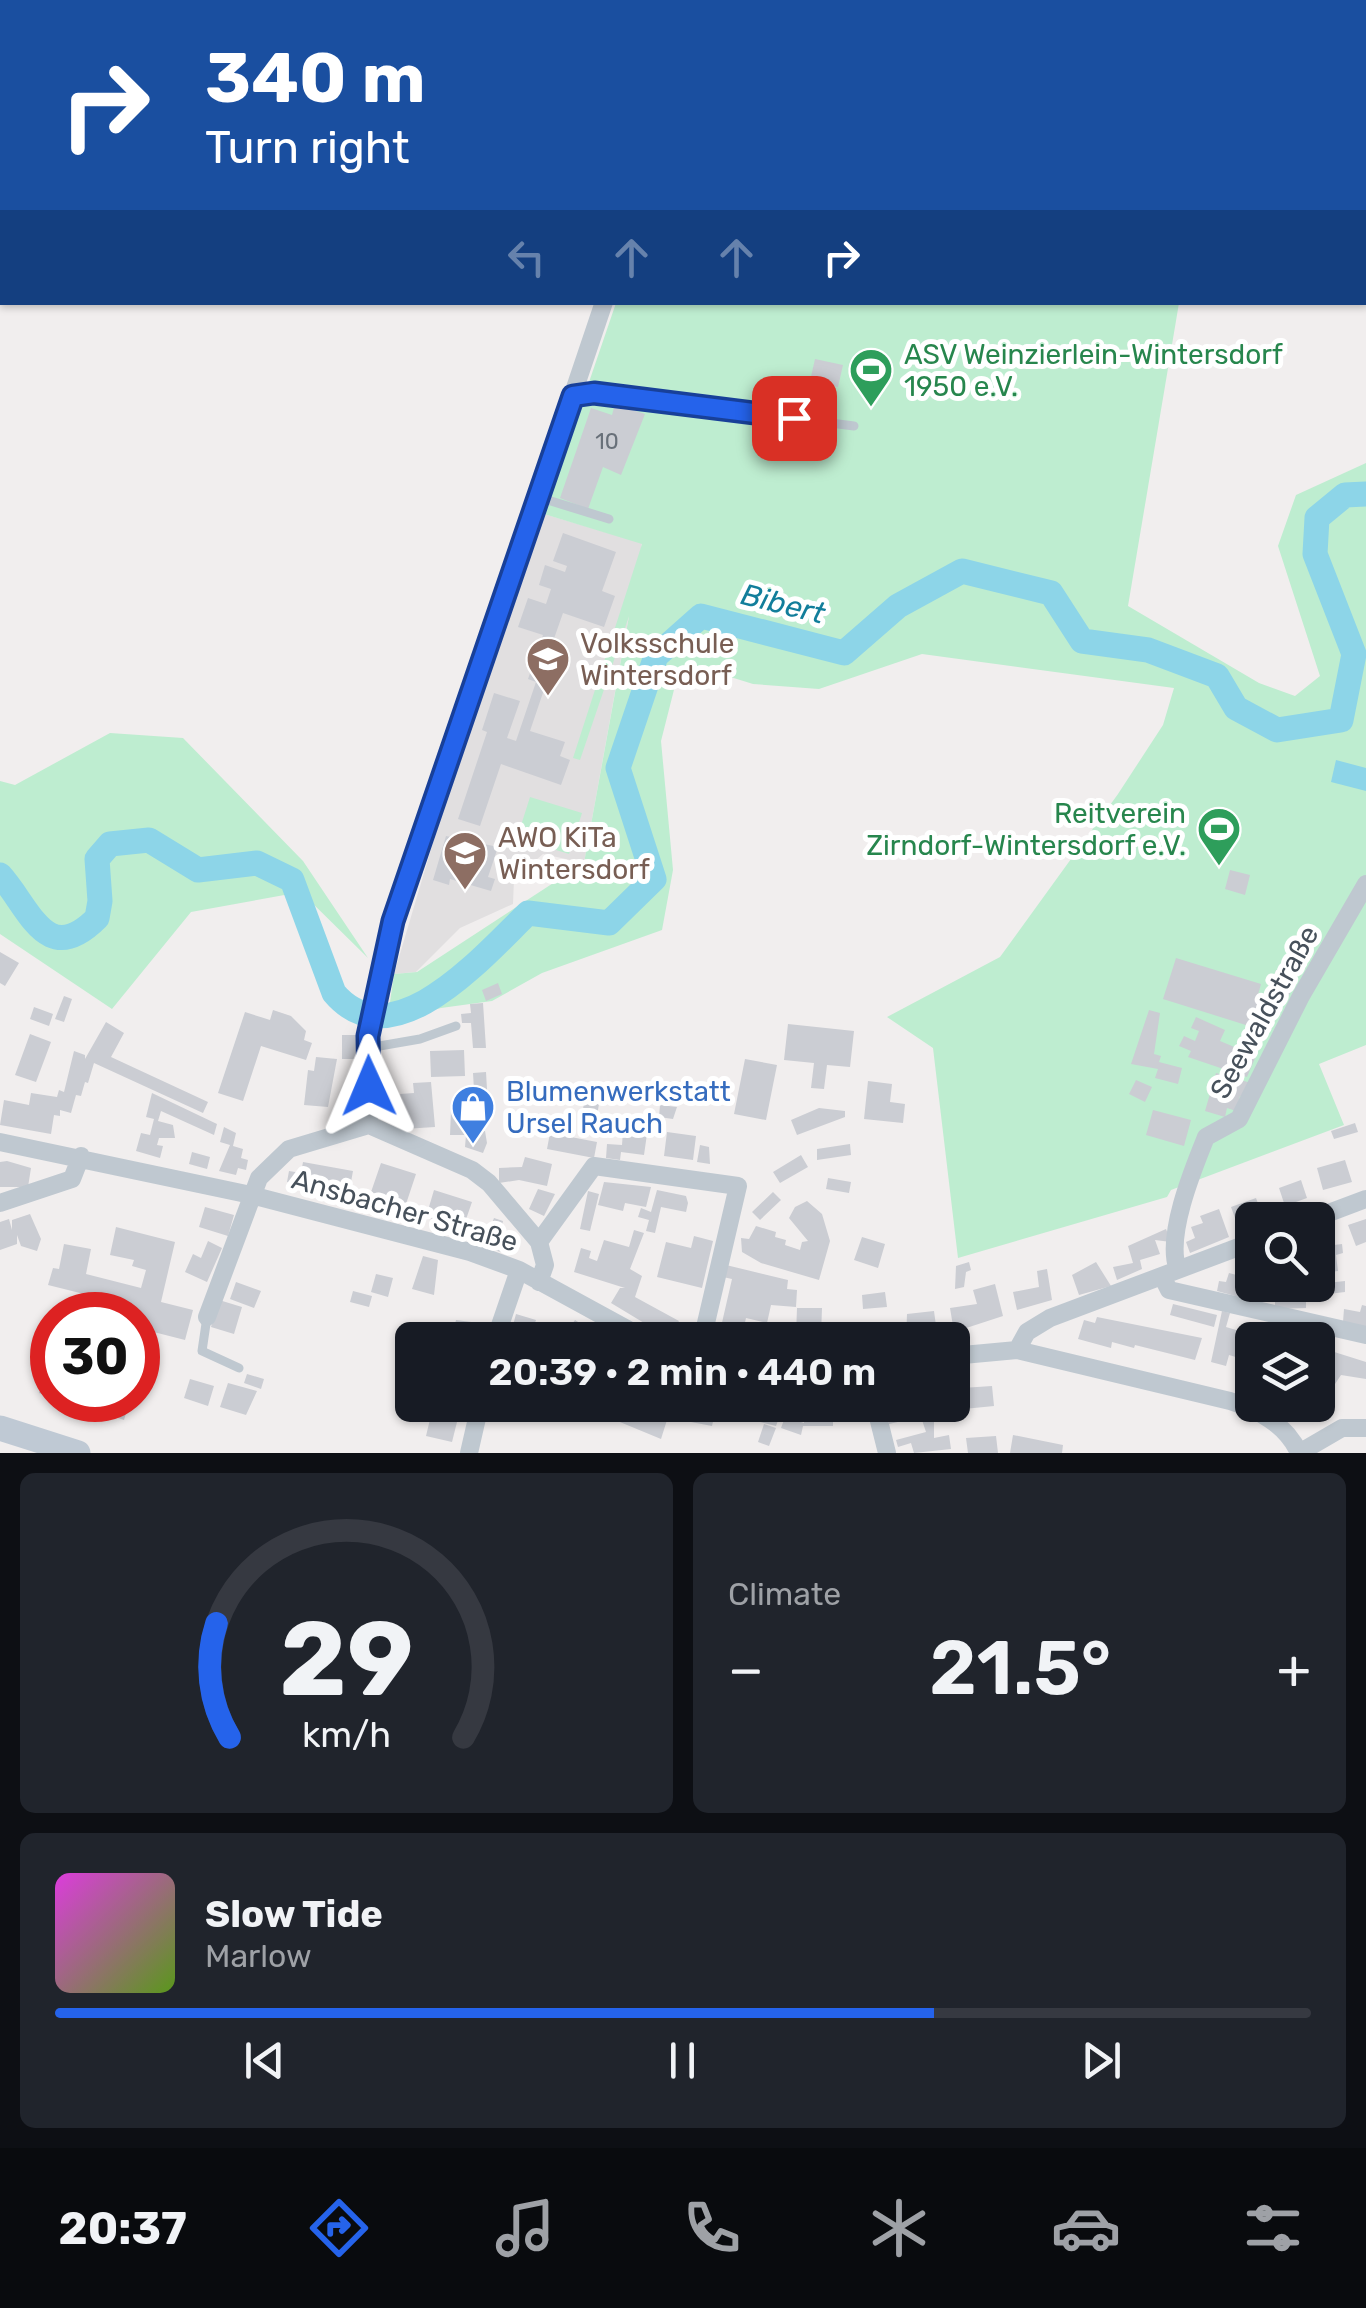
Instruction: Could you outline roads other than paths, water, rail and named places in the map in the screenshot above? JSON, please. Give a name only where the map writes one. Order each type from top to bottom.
[{"type":"main road","points":[[0,1428],[78,1453]]},
{"type":"street","points":[[370,1125],[368,1042],[376,984],[393,921],[603,305]]},
{"type":"street","name":"Seewaldstraße","points":[[1170,1273],[1182,1208],[1206,1137],[1239,1119],[1245,1110],[1301,996],[1366,884]]},
{"type":"street","points":[[251,1195],[259,1178],[289,1149],[370,1125],[472,1170],[489,1183],[539,1242],[544,1266],[539,1282]]},
{"type":"street","name":"Ansbacher Straße","points":[[0,1142],[81,1156],[251,1195],[470,1252],[519,1270],[613,1322]]},
{"type":"street","points":[[0,1203],[72,1179],[81,1156]]},
{"type":"street","points":[[539,1242],[594,1166],[738,1186],[706,1322]]},
{"type":"street","name":"Ansbacher Straße","points":[[207,1316],[251,1195]]},
{"type":"street","points":[[1335,1211],[1366,1199]]},
{"type":"street","points":[[1017,1350],[1028,1332],[1050,1318],[1235,1248]]},
{"type":"street","points":[[501,1322],[519,1270]]},
{"type":"street","points":[[1170,1273],[1169,1290],[1366,1334]]},
{"type":"street","points":[[970,1354],[1017,1350],[1260,1411],[1294,1441],[1299,1453],[1342,1428],[1366,1428]]},
{"type":"street","points":[[468,1453],[476,1422]]},
{"type":"street","points":[[879,1422],[887,1453]]},
{"type":"lane","points":[[573,396],[594,393],[854,426]]},
{"type":"lane","points":[[538,498],[609,519]]},
{"type":"lane","points":[[368,1042],[420,1039],[456,1026]]},
{"type":"lane","points":[[207,1316],[202,1351],[239,1368]]},
{"type":"water","points":[[1336,760],[1366,768],[1366,791],[1331,782]]},
{"type":"waterway","name":"Bibert","points":[[0,875],[41,928],[52,936],[65,937],[97,918],[97,859],[110,844],[149,840],[198,870],[257,863],[292,880],[334,993],[358,1011],[383,1016],[410,1009],[464,974],[528,913],[609,923],[654,879],[618,768],[656,656],[701,616],[844,653],[898,606],[962,571],[1051,593],[1082,641],[1148,650],[1217,676],[1236,708],[1277,730],[1341,720],[1354,654],[1315,554],[1317,518],[1345,495],[1366,494]]},
{"type":"place","name":"ASV Weinzierlein-Wintersdorf 1950 e.V.","points":[[871,408]]},
{"type":"place","name":"Volksschule Wintersdorf","points":[[548,697]]},
{"type":"place","name":"Reitverein Zirndorf-Wintersdorf e.V.","points":[[1219,867]]},
{"type":"place","name":"AWO KiTa Wintersdorf","points":[[465,891]]},
{"type":"place","name":"Blumenwerkstatt Ursel Rauch","points":[[473,1145]]}]
